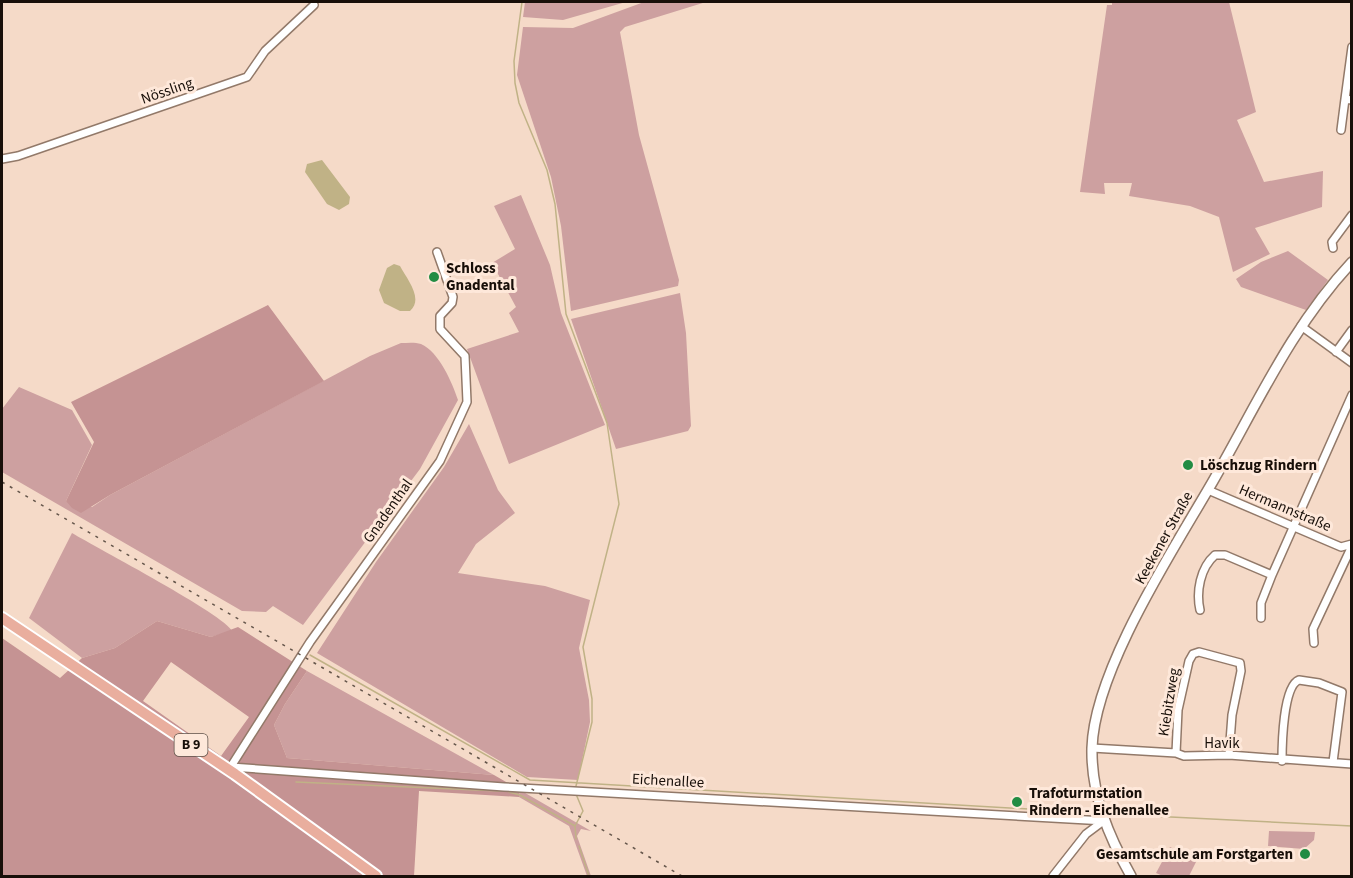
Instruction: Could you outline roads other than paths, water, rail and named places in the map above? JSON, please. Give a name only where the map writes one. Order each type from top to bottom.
[{"type":"main road","name":"Keekener Straße","points":[[1131,876],[1105,821],[1095,788],[1092,748],[1102,699],[1121,650],[1301,326],[1323,295],[1352,262]]},
{"type":"main road","name":"B 9","points":[[2,618],[230,768],[376,876]]},
{"type":"street","name":"Nössling","points":[[2,159],[18,156],[247,76],[265,51],[314,5]]},
{"type":"street","points":[[1341,130],[1348,100],[1351,47]]},
{"type":"street","points":[[1333,249],[1332,242],[1352,215]]},
{"type":"street","name":"Gnadenthal","points":[[230,768],[310,642],[440,461],[467,402],[468,379],[463,352],[440,329],[440,316],[452,303],[453,297],[437,252]]},
{"type":"street","points":[[1301,326],[1352,363]]},
{"type":"street","points":[[1336,352],[1352,330]]},
{"type":"street","points":[[1261,618],[1261,603],[1272,575],[1352,395]]},
{"type":"street","name":"Hermannstraße","points":[[1208,490],[1341,547],[1352,545]]},
{"type":"street","points":[[1314,643],[1313,629],[1352,545]]},
{"type":"street","points":[[1200,610],[1197,595],[1208,562],[1215,555],[1225,555],[1272,575]]},
{"type":"street","name":"Kiebitzweg","points":[[1176,753],[1178,710],[1189,661],[1193,654],[1199,652],[1240,663],[1241,671],[1232,715],[1229,755]]},
{"type":"street","points":[[1282,761],[1285,714],[1293,685],[1299,680],[1319,683],[1342,692],[1333,762]]},
{"type":"street","name":"Havik","points":[[1092,748],[1352,764]]},
{"type":"street","name":"Eichenallee","points":[[230,768],[504,787],[578,789],[1105,821]]},
{"type":"street","points":[[1053,876],[1086,834],[1096,824],[1105,821]]},
{"type":"waterway","points":[[522,2],[514,61],[515,83],[519,103],[547,170],[555,204],[566,314],[607,423],[619,504],[583,647],[592,699],[592,722],[575,790]]},
{"type":"waterway","points":[[310,655],[530,780],[1096,813]]},
{"type":"waterway","points":[[296,782],[500,791]]},
{"type":"waterway","points":[[509,792],[520,795],[575,826]]},
{"type":"waterway","points":[[576,794],[583,811],[575,826],[576,839]]},
{"type":"waterway","points":[[1110,814],[1352,826]]},
{"type":"waterway","points":[[579,846],[589,876]]},
{"type":"railway","points":[[2,482],[682,876]]},
{"type":"place","name":"Schloss Gnadental","points":[[434,277]]},
{"type":"place","name":"Löschzug Rindern","points":[[1188,465]]},
{"type":"place","name":"Trafoturmstation Rindern - Eichenallee","points":[[1017,802]]},
{"type":"place","name":"Gesamtschule am Forstgarten","points":[[1305,854]]}]
